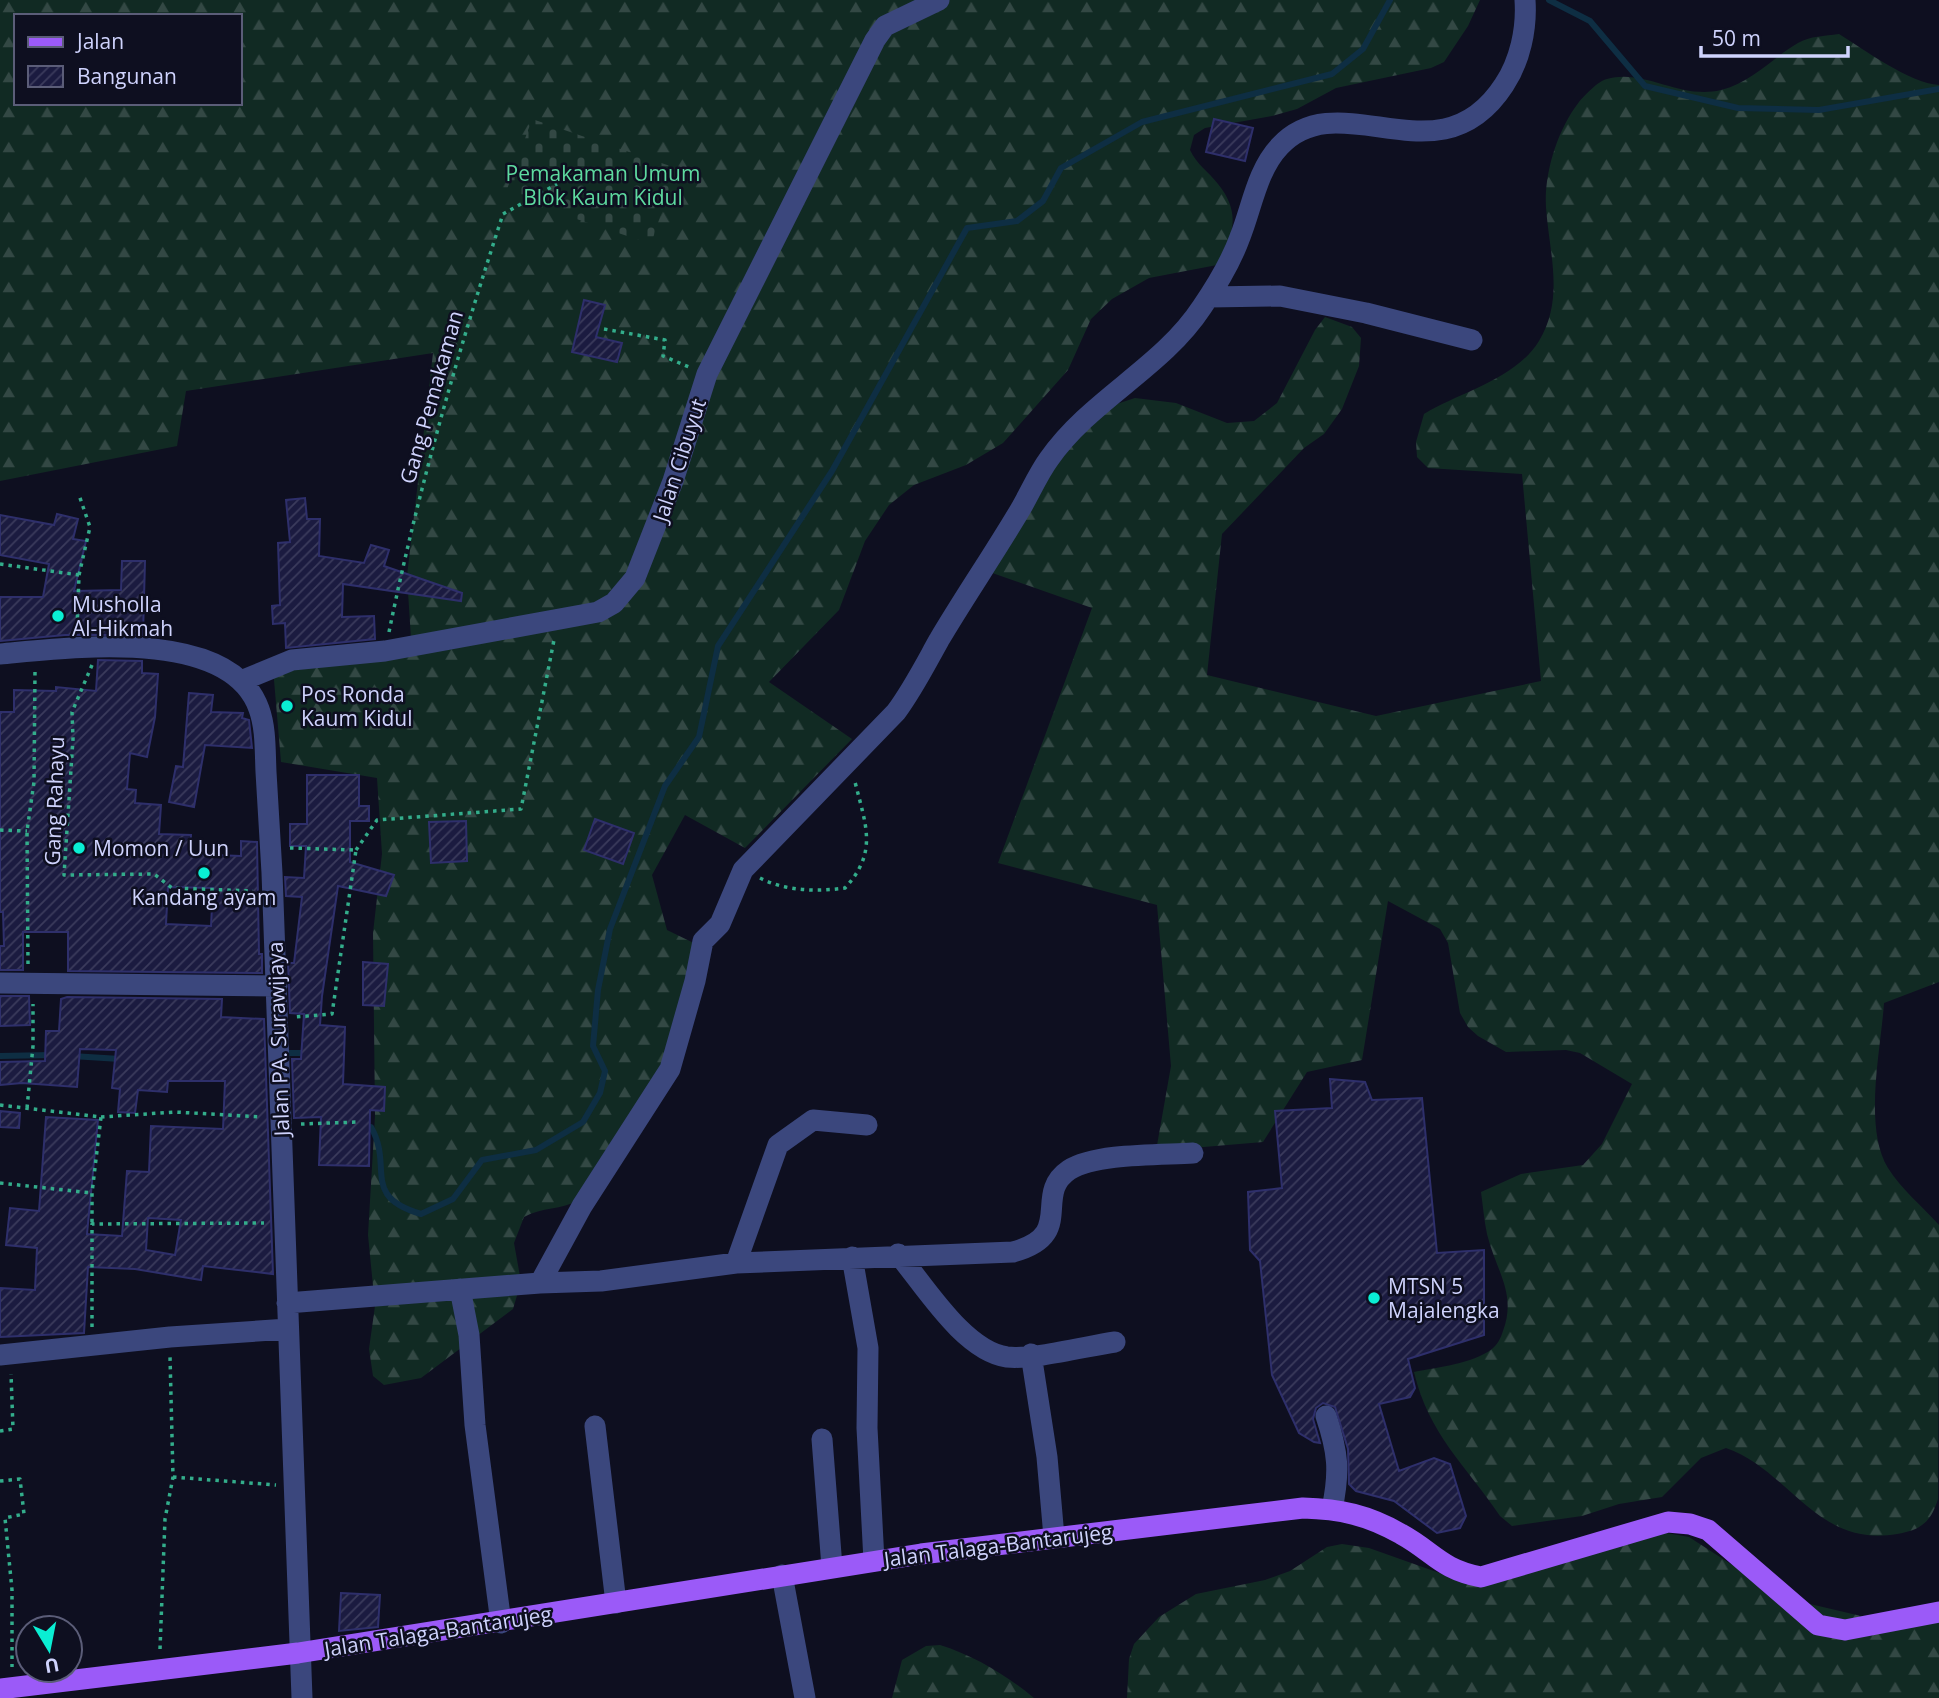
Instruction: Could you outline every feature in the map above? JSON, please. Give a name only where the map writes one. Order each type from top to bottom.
[{"type":"main road","name":"Jalan Talaga-Bantarujeg","points":[[6,1688],[298,1653],[501,1623],[874,1561],[1303,1508],[1332,1509],[1361,1515],[1403,1535],[1450,1570],[1481,1577],[1668,1522],[1690,1524],[1708,1530],[1818,1625],[1831,1630],[1846,1630],[1939,1612]]},
{"type":"street","name":"Jalan Cibuyut","points":[[241,681],[292,660],[385,651],[598,612],[614,603],[635,578],[659,519],[707,374],[875,40],[885,26],[939,0]]},
{"type":"street","points":[[540,1283],[582,1206],[670,1069],[695,981],[703,941],[720,924],[744,870],[887,722],[916,685],[1049,458],[1085,420],[1153,364],[1186,331],[1231,259],[1265,166],[1287,139],[1311,125],[1326,122],[1427,131],[1444,130],[1467,122],[1491,106],[1510,76],[1527,24],[1525,0]]},
{"type":"street","points":[[1209,297],[1280,296],[1366,313],[1472,340]]},
{"type":"street","name":"Jalan PA. Surawijaya","points":[[0,654],[86,648],[192,654],[219,665],[241,681],[260,710],[264,736],[276,986],[298,1653],[302,1698]]},
{"type":"street","points":[[0,984],[276,986]]},
{"type":"street","points":[[736,1263],[778,1146],[813,1120],[867,1125]]},
{"type":"street","points":[[287,1303],[540,1283],[601,1281],[736,1263],[898,1254],[1013,1252],[1035,1246],[1048,1230],[1054,1189],[1069,1170],[1092,1162],[1193,1153]]},
{"type":"street","points":[[898,1254],[964,1335],[988,1352],[1009,1357],[1115,1342]]},
{"type":"street","points":[[852,1257],[868,1348],[867,1428],[874,1561]]},
{"type":"street","points":[[460,1289],[469,1335],[475,1425],[501,1623]]},
{"type":"street","points":[[5,1355],[170,1337],[288,1329]]},
{"type":"street","points":[[1031,1354],[1047,1458],[1054,1537]]},
{"type":"street","points":[[1326,1416],[1338,1451],[1338,1481],[1332,1509]]},
{"type":"street","points":[[595,1426],[616,1603]]},
{"type":"street","points":[[822,1438],[832,1567]]},
{"type":"street","points":[[782,1575],[805,1698]]},
{"type":"path","name":"Gang Pemakaman","points":[[385,651],[405,552],[452,369],[503,214],[557,184]]},
{"type":"path","points":[[604,329],[665,340],[663,356],[707,374]]},
{"type":"path","points":[[79,495],[90,527],[79,575],[86,648]]},
{"type":"path","points":[[0,564],[79,575]]},
{"type":"path","points":[[277,1018],[332,1014],[356,850],[377,820],[522,809],[558,620]]},
{"type":"path","name":"Gang Rahayu","points":[[86,648],[89,677],[72,712],[74,739],[64,876],[155,874],[172,888],[272,892]]},
{"type":"path","points":[[27,1109],[33,1046],[27,831],[34,782],[36,651]]},
{"type":"path","points":[[744,870],[772,885],[821,891],[845,888],[862,870],[867,851],[863,815],[850,759]]},
{"type":"path","points":[[0,830],[27,831]]},
{"type":"path","points":[[270,848],[356,850]]},
{"type":"path","points":[[0,1105],[101,1117],[175,1112],[281,1121],[358,1122]]},
{"type":"path","points":[[92,1345],[92,1194],[101,1117]]},
{"type":"path","points":[[0,1183],[92,1194]]},
{"type":"path","points":[[92,1224],[284,1223]]},
{"type":"path","points":[[159,1669],[165,1520],[173,1477],[170,1337]]},
{"type":"path","points":[[0,1431],[13,1429],[5,1355]]},
{"type":"path","points":[[173,1477],[292,1486]]},
{"type":"path","points":[[0,1481],[20,1479],[24,1514],[5,1518],[12,1590],[6,1688]]},
{"type":"green space","points":[[0,0],[1480,0],[1468,26],[1444,62],[1431,68],[1336,88],[1297,109],[1205,128],[1194,135],[1190,150],[1225,194],[1232,214],[1231,234],[1217,265],[1149,278],[1112,299],[1091,319],[1068,370],[1003,443],[966,465],[914,485],[889,505],[865,541],[839,610],[769,682],[852,739],[745,848],[685,815],[652,875],[667,930],[704,948],[671,1061],[579,1200],[524,1217],[514,1243],[521,1282],[513,1309],[421,1378],[384,1385],[373,1376],[369,1349],[375,1306],[368,1235],[375,1116],[373,933],[382,854],[377,778],[281,762],[273,668],[412,654],[407,576],[433,353],[186,391],[177,446],[0,481]]},
{"type":"green space","points":[[1839,34],[1901,72],[1939,85],[1939,982],[1884,1003],[1875,1110],[1876,1131],[1888,1168],[1939,1225],[1938,1499],[1924,1524],[1913,1530],[1897,1534],[1869,1535],[1845,1530],[1805,1505],[1749,1459],[1726,1448],[1701,1458],[1662,1497],[1619,1504],[1582,1516],[1512,1526],[1500,1516],[1439,1432],[1429,1414],[1414,1372],[1475,1358],[1494,1347],[1502,1334],[1508,1305],[1504,1282],[1487,1234],[1481,1192],[1521,1174],[1583,1165],[1602,1144],[1632,1084],[1580,1053],[1566,1050],[1506,1052],[1478,1036],[1468,1027],[1460,1013],[1448,943],[1440,929],[1388,901],[1362,1060],[1307,1072],[1263,1142],[1156,1151],[1171,1066],[1157,905],[998,863],[1092,608],[981,569],[1086,414],[1135,398],[1176,403],[1227,423],[1254,421],[1277,403],[1315,330],[1325,317],[1352,327],[1361,338],[1359,366],[1342,409],[1324,434],[1304,448],[1222,534],[1207,675],[1376,716],[1541,681],[1522,474],[1428,468],[1417,457],[1416,442],[1424,414],[1502,375],[1516,366],[1539,341],[1547,325],[1553,292],[1546,207],[1547,180],[1565,125],[1579,102],[1592,89],[1603,80],[1635,77],[1691,91],[1721,90],[1742,82],[1803,41]]},
{"type":"green space","name":"Pemakaman Umum Blok Kaum Kidul","points":[[532,119],[676,168],[651,244],[505,195]]},
{"type":"green space","points":[[1649,1530],[1689,1537],[1757,1581],[1793,1600],[1861,1616],[1939,1616],[1939,1698],[1127,1698],[1129,1659],[1134,1644],[1159,1617],[1196,1594],[1265,1580],[1290,1571],[1327,1547],[1342,1544],[1369,1548],[1462,1581]]},
{"type":"green space","points":[[940,1645],[990,1667],[1034,1698],[892,1698],[902,1660],[926,1646]]},
{"type":"building","points":[[1214,119],[1253,128],[1245,161],[1206,152]]},
{"type":"building","points":[[584,300],[605,305],[596,337],[622,343],[617,362],[572,352]]},
{"type":"building","points":[[305,498],[307,519],[320,519],[319,556],[364,563],[371,545],[389,550],[384,566],[462,593],[461,601],[343,584],[342,617],[374,616],[375,639],[286,648],[285,623],[273,624],[272,606],[280,605],[278,543],[290,542],[286,500]]},
{"type":"building","points":[[57,514],[78,519],[73,539],[86,541],[74,591],[121,590],[122,561],[145,561],[143,635],[65,635],[0,641],[0,597],[43,597],[49,564],[0,555],[0,515],[54,525]]},
{"type":"building","points":[[98,660],[142,661],[142,673],[158,674],[155,717],[147,757],[130,753],[127,789],[136,790],[135,803],[161,805],[159,834],[191,835],[190,854],[241,856],[241,841],[257,842],[259,954],[262,954],[262,973],[68,971],[68,932],[23,932],[23,970],[0,970],[0,946],[4,946],[3,912],[0,912],[0,712],[14,712],[14,690],[56,691],[56,687],[96,691]],"holes":[[[168,887],[213,888],[211,926],[166,924]]]},
{"type":"building","points":[[189,693],[213,695],[211,712],[243,713],[242,718],[249,720],[252,748],[205,745],[194,807],[169,802],[176,766],[183,767]]},
{"type":"building","points":[[307,775],[359,775],[359,806],[369,806],[369,821],[350,821],[350,862],[394,875],[386,896],[338,886],[322,996],[320,1025],[345,1027],[343,1084],[385,1087],[384,1111],[370,1110],[369,1166],[319,1165],[321,1117],[294,1118],[292,1059],[301,1059],[304,1014],[290,1013],[288,963],[294,963],[302,897],[286,896],[285,877],[304,878],[306,846],[290,846],[290,824],[307,824]]},
{"type":"building","points":[[595,819],[634,833],[623,864],[584,850]]},
{"type":"building","points":[[466,821],[467,861],[431,863],[429,822]]},
{"type":"building","points":[[363,962],[388,964],[384,1006],[363,1005]]},
{"type":"building","points":[[0,996],[29,996],[30,1025],[0,1026]]},
{"type":"building","points":[[61,999],[222,999],[221,1017],[264,1019],[273,1274],[203,1266],[201,1280],[135,1269],[88,1267],[84,1333],[0,1337],[0,1288],[35,1290],[37,1248],[6,1245],[10,1208],[39,1211],[46,1117],[98,1120],[87,1234],[122,1236],[127,1171],[149,1172],[151,1126],[223,1129],[225,1081],[168,1081],[167,1092],[138,1090],[135,1113],[118,1112],[120,1089],[112,1088],[116,1050],[80,1049],[77,1087],[22,1083],[0,1085],[0,1062],[45,1061],[46,1031],[59,1031]],"holes":[[[148,1218],[181,1220],[175,1255],[146,1250]]]},
{"type":"building","name":"MTSN 5 Majalengka","points":[[1330,1079],[1365,1082],[1372,1100],[1422,1098],[1437,1253],[1484,1250],[1484,1335],[1408,1359],[1415,1388],[1410,1397],[1379,1404],[1399,1471],[1434,1458],[1450,1464],[1466,1516],[1460,1528],[1437,1533],[1394,1501],[1356,1491],[1349,1484],[1348,1449],[1335,1407],[1323,1403],[1316,1408],[1313,1419],[1320,1443],[1314,1442],[1299,1433],[1272,1375],[1260,1261],[1250,1250],[1248,1192],[1282,1188],[1275,1111],[1332,1108]]},
{"type":"building","points":[[0,1111],[20,1113],[19,1128],[0,1127]]},
{"type":"building","points":[[341,1593],[380,1595],[378,1627],[339,1631]]},
{"type":"waterway","points":[[362,1127],[371,1127],[377,1141],[384,1189],[402,1207],[421,1214],[453,1199],[482,1160],[536,1150],[583,1122],[600,1093],[605,1071],[593,1046],[598,990],[610,929],[665,786],[699,737],[718,646],[832,471],[967,228],[1017,221],[1043,201],[1061,168],[1142,122],[1332,74],[1363,49],[1390,0]]},
{"type":"waterway","points":[[1549,0],[1590,21],[1645,86],[1738,108],[1819,110],[1939,89]]},
{"type":"waterway","points":[[281,1053],[302,1053],[306,1058]]},
{"type":"waterway","points":[[0,1056],[51,1055]]},
{"type":"waterway","points":[[72,1056],[120,1059]]},
{"type":"place","name":"Musholla Al-Hikmah","points":[[58,616]]},
{"type":"place","name":"Pos Ronda Kaum Kidul","points":[[287,706]]},
{"type":"place","name":"Momon / Uun","points":[[79,848]]},
{"type":"place","name":"Kandang ayam","points":[[204,873]]},
{"type":"place","name":"MTSN 5 Majalengka","points":[[1374,1298]]}]
